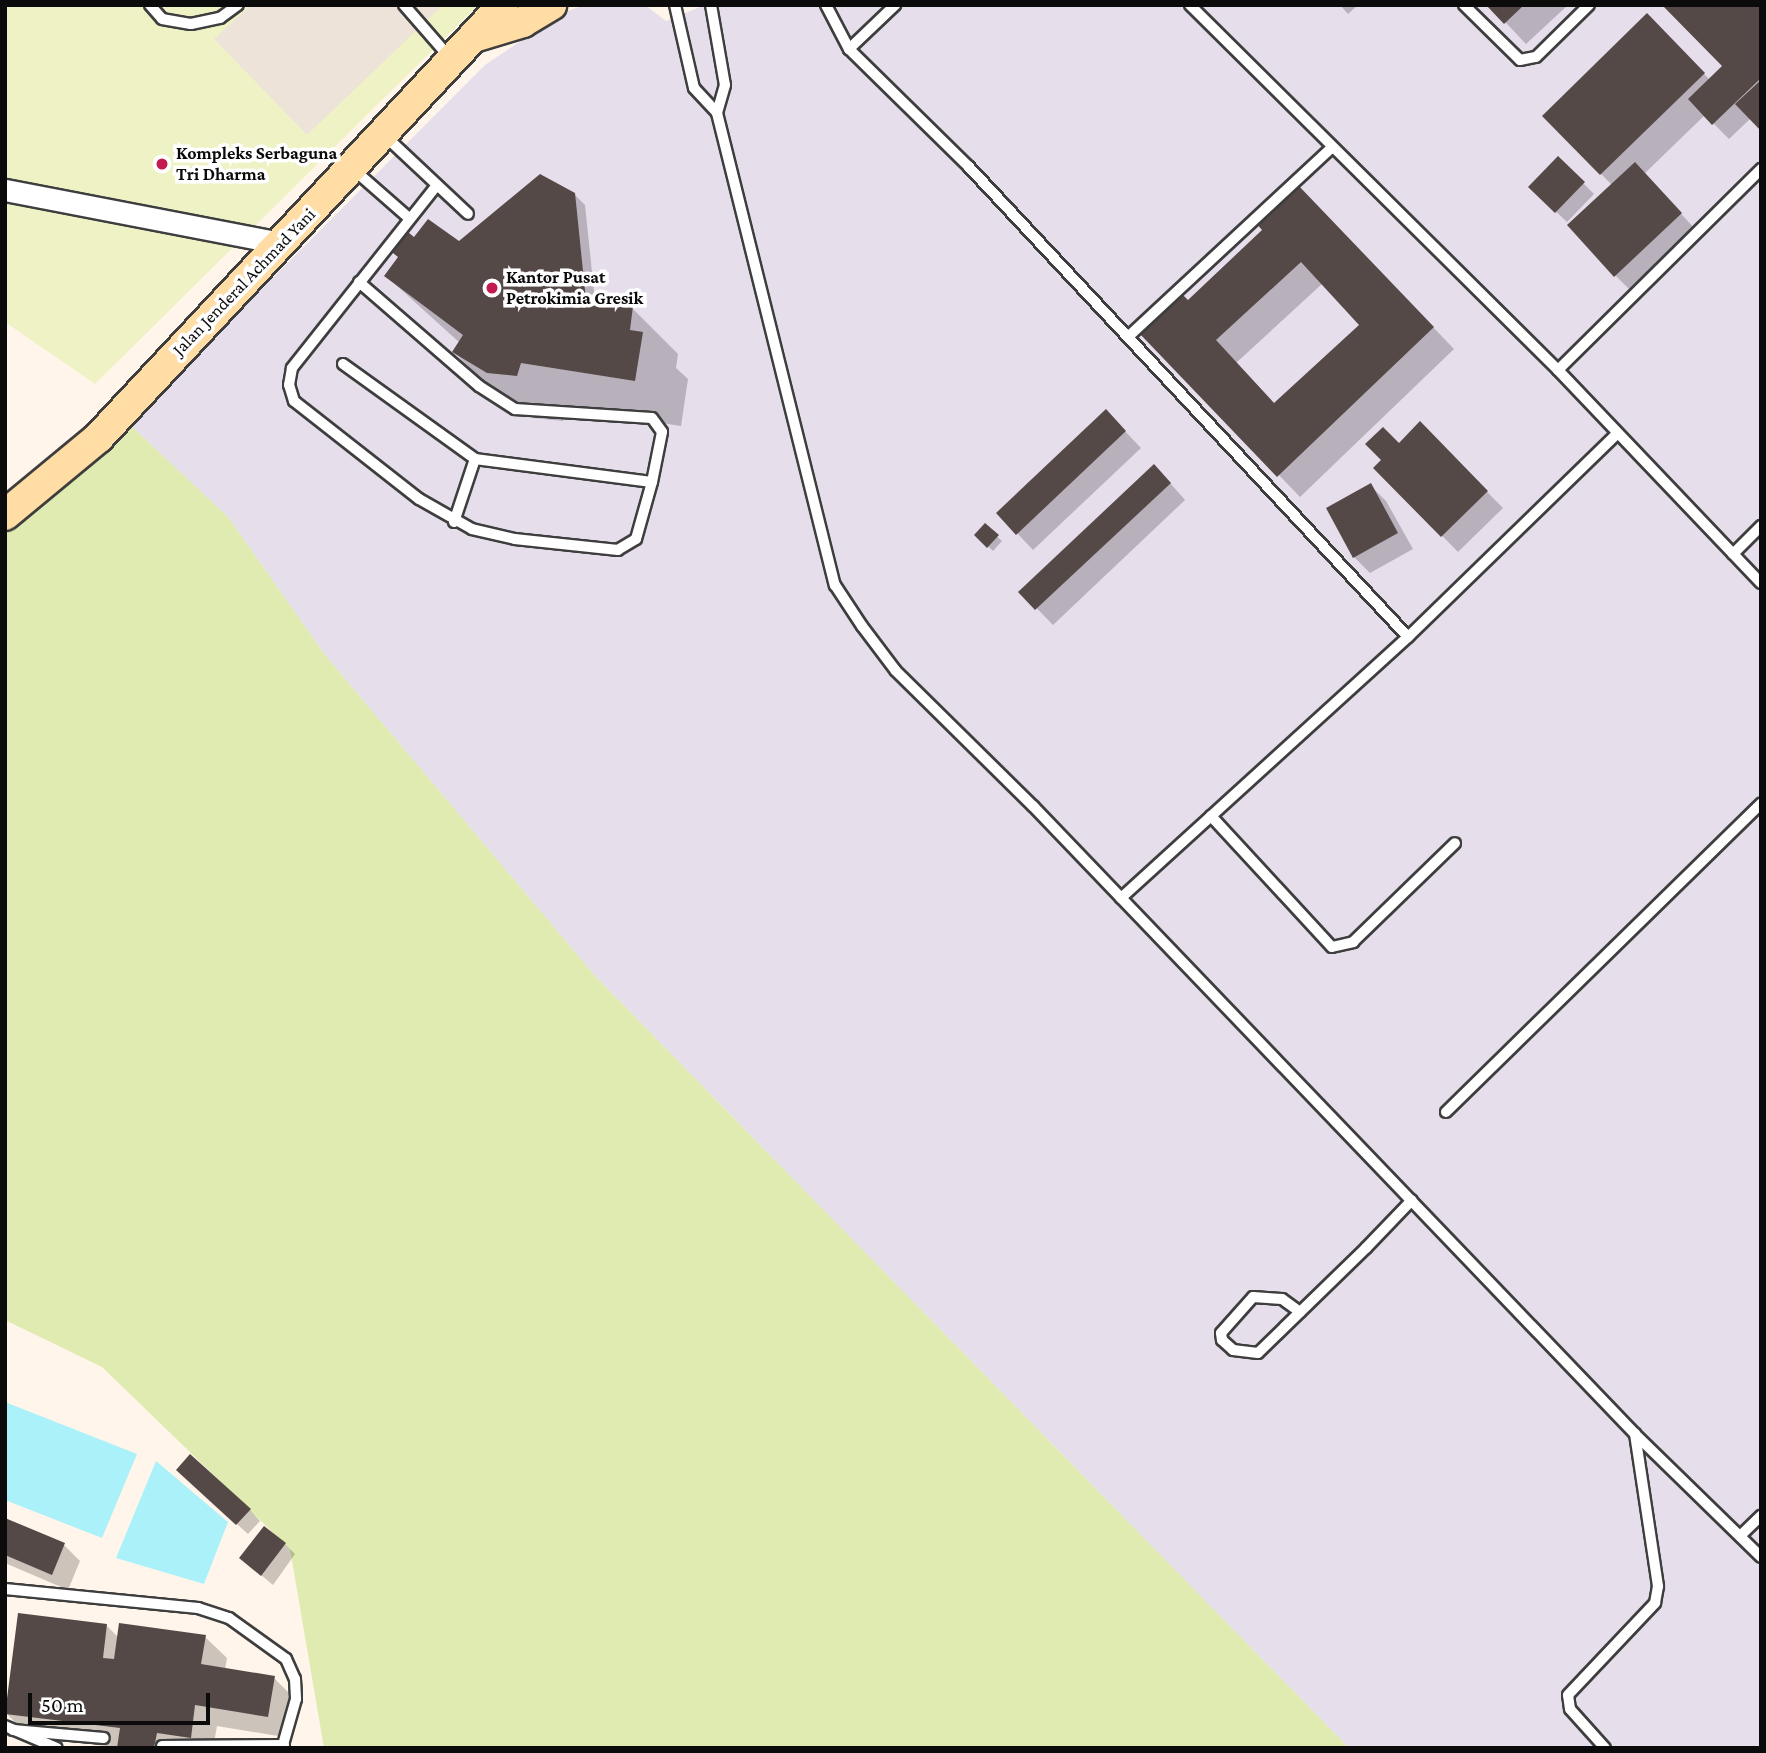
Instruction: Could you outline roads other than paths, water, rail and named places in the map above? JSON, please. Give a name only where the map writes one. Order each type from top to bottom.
[{"type":"main road","name":"Jalan Jenderal Achmad Yani","points":[[5,515],[98,438],[503,5]]},
{"type":"main road","points":[[461,49],[523,22],[551,5]]},
{"type":"street","points":[[5,190],[281,243]]},
{"type":"lane","points":[[150,5],[163,19],[191,24],[220,18],[238,5]]},
{"type":"lane","points":[[404,5],[461,49]]},
{"type":"lane","points":[[675,5],[694,88],[716,113],[835,585],[896,671],[1121,898],[1635,1433],[1761,1557]]},
{"type":"lane","points":[[711,5],[725,85],[716,113]]},
{"type":"lane","points":[[826,5],[849,49],[1129,336],[1408,637]]},
{"type":"lane","points":[[849,49],[895,5]]},
{"type":"lane","points":[[1190,5],[1331,148],[1558,370],[1761,583]]},
{"type":"lane","points":[[1464,5],[1510,55],[1528,60],[1589,5]]},
{"type":"lane","points":[[384,135],[468,214]]},
{"type":"lane","points":[[1129,336],[1331,148]]},
{"type":"lane","points":[[352,168],[409,218]]},
{"type":"lane","points":[[1558,370],[1761,169]]},
{"type":"lane","points":[[359,282],[479,386],[515,410],[652,418],[662,432],[643,528],[636,538],[618,550],[515,539],[454,522],[312,419],[294,401],[289,385],[292,368],[359,282],[409,218],[437,185]]},
{"type":"lane","points":[[343,364],[475,459],[652,482]]},
{"type":"lane","points":[[1121,898],[1408,637],[1617,434]]},
{"type":"lane","points":[[454,522],[475,459]]},
{"type":"lane","points":[[1733,554],[1761,526]]},
{"type":"lane","points":[[1446,1112],[1761,804]]},
{"type":"lane","points":[[1211,816],[1332,947],[1353,942],[1455,842]]},
{"type":"lane","points":[[1300,1312],[1282,1300],[1254,1297],[1221,1333],[1222,1340],[1233,1350],[1255,1355],[1300,1312],[1366,1248],[1412,1200]]},
{"type":"lane","points":[[1605,1748],[1570,1709],[1568,1695],[1655,1603],[1658,1586],[1635,1433]]},
{"type":"lane","points":[[1740,1536],[1761,1516]]},
{"type":"lane","points":[[5,1589],[198,1608],[229,1618],[286,1659],[295,1679],[296,1699],[283,1746],[162,1746]]},
{"type":"lane","points":[[9,1728],[104,1738]]},
{"type":"lane","points":[[9,1728],[57,1748]]},
{"type":"water","points":[[5,1402],[137,1454],[102,1538],[5,1500]]},
{"type":"water","points":[[156,1461],[228,1522],[204,1584],[116,1558]]},
{"type":"place","name":"Kompleks Serbaguna Tri Dharma","points":[[162,164]]},
{"type":"place","name":"Kantor Pusat Petrokimia Gresik","points":[[492,288]]}]
